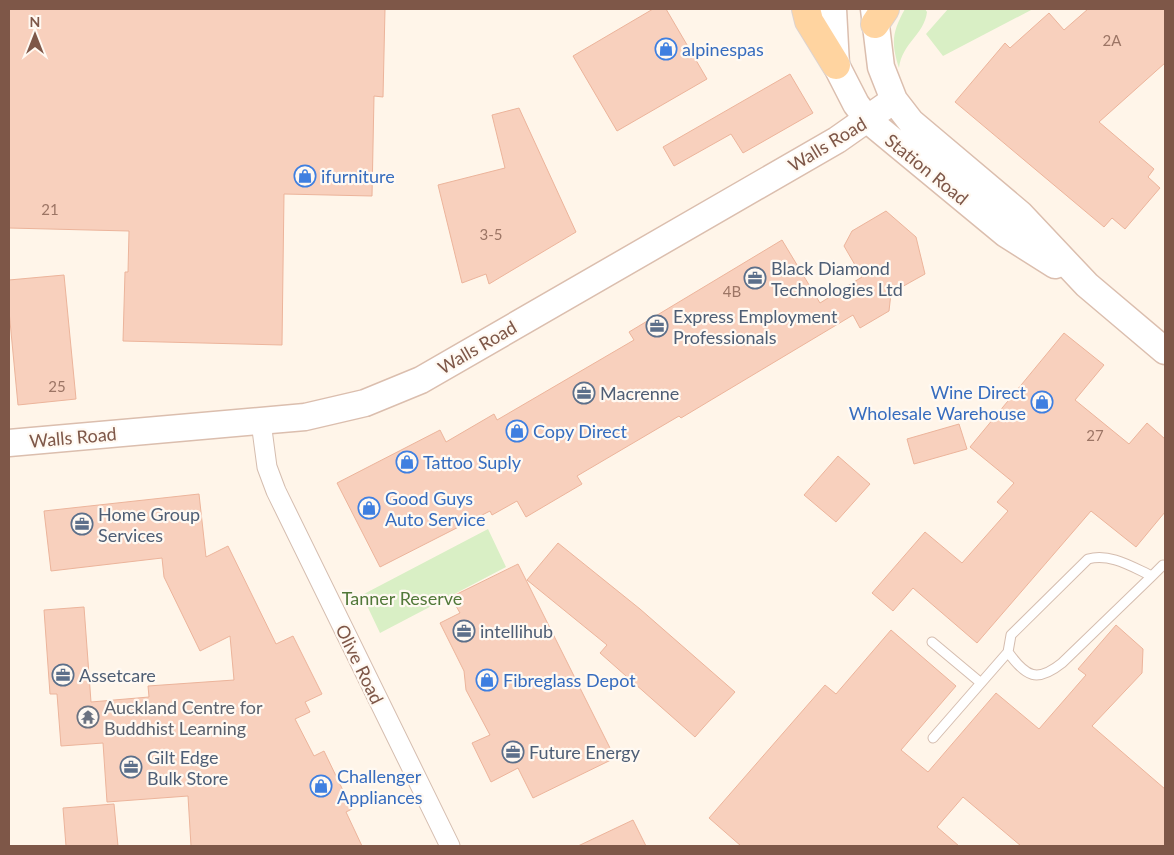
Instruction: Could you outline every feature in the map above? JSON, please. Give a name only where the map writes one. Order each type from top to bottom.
[{"type":"main road","points":[[806,9],[809,21],[836,65]]},
{"type":"main road","name":"Station Road","points":[[833,9],[836,65],[856,104],[868,120],[1006,234],[1086,285]]},
{"type":"main road","name":"Station Road","points":[[878,14],[881,67],[894,100],[911,122],[1020,214],[1086,285],[1165,351]]},
{"type":"main road","name":"Walls Road","points":[[9,443],[261,422],[305,417],[365,403],[421,380],[837,140],[894,100]]},
{"type":"street","name":"Olive Road","points":[[261,422],[267,467],[276,491],[450,846]]},
{"type":"lane","points":[[932,738],[1008,652],[1012,635],[1088,559],[1100,556],[1114,559],[1152,576]]},
{"type":"lane","points":[[1008,652],[1018,665],[1034,675],[1047,674],[1062,663],[1163,566]]},
{"type":"lane","points":[[932,642],[981,683]]},
{"type":"green space","points":[[905,9],[925,9],[927,12],[922,27],[904,52],[899,68],[894,38],[897,24]]},
{"type":"green space","points":[[948,9],[1033,9],[943,56],[926,34]]},
{"type":"green space","name":"Tanner Reserve","points":[[488,529],[506,567],[380,633],[362,595]]},
{"type":"building","points":[[9,9],[385,9],[383,97],[374,96],[372,196],[284,194],[282,345],[123,341],[125,272],[128,272],[129,231],[9,228]]},
{"type":"building","points":[[653,9],[666,9],[707,79],[617,131],[573,56]]},
{"type":"building","points":[[1088,9],[1165,9],[1165,63],[1099,122],[1154,169],[1148,177],[1160,188],[1125,229],[1112,218],[1104,227],[955,102],[1005,43],[1010,48],[1049,13],[1064,30]]},
{"type":"building","points":[[790,74],[813,113],[743,153],[731,134],[674,166],[663,147]]},
{"type":"building","points":[[519,108],[576,232],[489,284],[486,274],[462,283],[438,185],[505,168],[492,115]]},
{"type":"building","points":[[886,211],[916,237],[925,274],[891,293],[889,311],[860,328],[853,315],[681,418],[679,416],[577,476],[582,484],[526,517],[517,501],[492,515],[490,511],[380,567],[337,483],[440,430],[446,442],[494,414],[497,420],[634,340],[629,332],[782,240],[820,303],[862,277],[844,246],[852,231]]},
{"type":"building","points":[[64,275],[76,399],[18,405],[9,311],[9,280]]},
{"type":"building","points":[[1064,333],[1104,365],[1075,400],[1129,444],[1147,423],[1165,439],[1165,512],[1136,547],[1091,511],[977,643],[913,588],[893,611],[872,593],[925,532],[962,563],[1008,511],[997,502],[1014,483],[970,447]]},
{"type":"building","points":[[959,424],[967,449],[914,464],[907,439]]},
{"type":"building","points":[[838,456],[870,484],[836,522],[804,495]]},
{"type":"building","points":[[199,494],[206,557],[228,546],[276,644],[293,636],[322,694],[305,702],[310,712],[295,719],[314,756],[324,751],[352,809],[346,812],[362,846],[191,846],[188,796],[107,802],[103,743],[61,746],[57,694],[50,694],[44,610],[84,607],[91,702],[149,697],[148,686],[234,680],[230,636],[200,651],[164,577],[162,558],[51,571],[44,511]]},
{"type":"building","points":[[558,543],[640,609],[735,692],[695,737],[600,653],[607,645],[527,580]]},
{"type":"building","points":[[518,564],[615,758],[533,798],[518,768],[491,782],[472,743],[490,735],[466,690],[464,671],[440,623],[460,613],[451,597]]},
{"type":"building","points":[[1116,625],[1143,649],[1142,673],[1092,726],[1165,789],[1165,846],[1021,846],[963,797],[937,827],[959,846],[741,846],[709,818],[825,685],[836,694],[891,630],[956,686],[901,750],[928,772],[996,693],[1039,729],[1086,675],[1078,669]]},
{"type":"building","points":[[114,804],[118,846],[66,846],[63,808]]},
{"type":"building","points":[[633,820],[646,846],[578,846]]},
{"type":"place","name":"alpinespas","points":[[666,49]]},
{"type":"place","name":"ifurniture","points":[[305,176]]},
{"type":"place","name":"Black Diamond Technologies Ltd","points":[[755,278]]},
{"type":"place","name":"Express Employment Professionals","points":[[657,326]]},
{"type":"place","name":"Macrenne","points":[[584,393]]},
{"type":"place","name":"Wine Direct Wholesale Warehouse","points":[[1042,402]]},
{"type":"place","name":"Copy Direct","points":[[517,431]]},
{"type":"place","name":"Tattoo Suply","points":[[407,462]]},
{"type":"place","name":"Good Guys Auto Service","points":[[369,508]]},
{"type":"place","name":"Home Group Services","points":[[82,524]]},
{"type":"place","name":"intellihub","points":[[464,631]]},
{"type":"place","name":"Assetcare","points":[[63,675]]},
{"type":"place","name":"Fibreglass Depot","points":[[487,680]]},
{"type":"place","name":"Auckland Centre for Buddhist Learning","points":[[88,717]]},
{"type":"place","name":"Future Energy","points":[[513,752]]},
{"type":"place","name":"Gilt Edge Bulk Store","points":[[131,767]]},
{"type":"place","name":"Challenger Appliances","points":[[321,786]]}]
